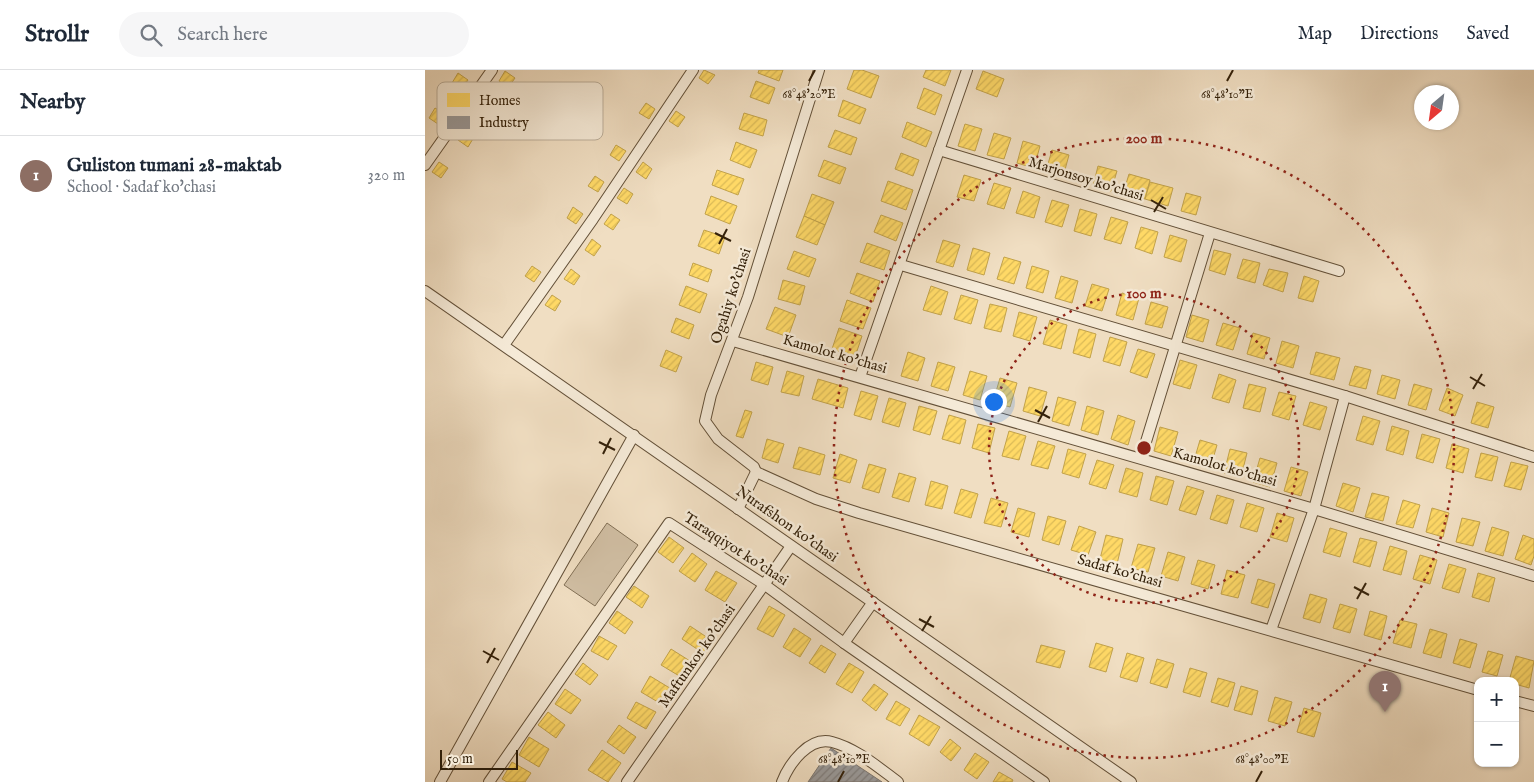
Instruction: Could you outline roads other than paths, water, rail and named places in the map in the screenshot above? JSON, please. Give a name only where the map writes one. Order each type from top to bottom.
[{"type":"street","points":[[484,82],[492,70]]},
{"type":"street","points":[[504,345],[593,219],[693,70]]},
{"type":"street","name":"Ogahiy ko'chasi","points":[[756,472],[754,467],[718,439],[705,421],[711,395],[733,340],[819,70]]},
{"type":"street","points":[[860,377],[901,265],[967,70]]},
{"type":"street","points":[[425,165],[443,140]]},
{"type":"street","name":"Marjonsoy ko'chasi","points":[[939,150],[1339,271]]},
{"type":"street","points":[[1141,458],[1209,232]]},
{"type":"street","points":[[901,265],[1345,396],[1534,457]]},
{"type":"street","name":"Nurafshon ko'chasi","points":[[425,291],[1131,782]]},
{"type":"street","name":"Kamolot ko'chasi","points":[[733,340],[1141,458],[1534,576]]},
{"type":"street","points":[[1271,630],[1314,509],[1345,396]]},
{"type":"street","points":[[439,782],[634,435]]},
{"type":"street","points":[[738,509],[756,472]]},
{"type":"street","name":"Sadaf ko'chasi","points":[[756,472],[816,499],[842,507],[1474,689]]},
{"type":"street","name":"Taraqqiyot ko'chasi","points":[[489,782],[669,523],[765,584],[844,643],[1044,782]]},
{"type":"street","name":"Maftunkor ko'chasi","points":[[632,780],[791,546]]},
{"type":"street","points":[[844,643],[873,602]]},
{"type":"street","points":[[1519,702],[1534,706]]},
{"type":"street","points":[[782,782],[787,770],[802,751],[818,744],[831,742],[863,757],[898,782]]},
{"type":"street","points":[[1111,782],[1118,773]]},
{"type":"place","name":"Guliston tumani 28-maktab","points":[[1385,712]]}]
